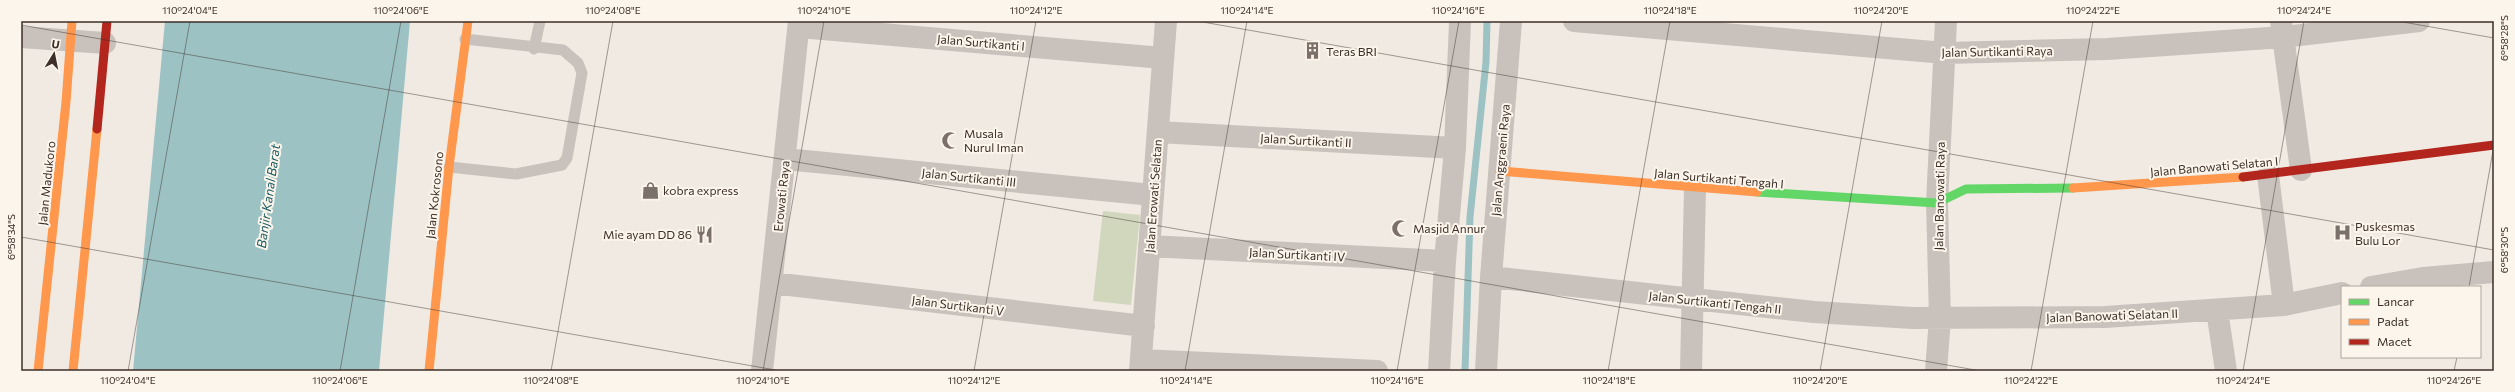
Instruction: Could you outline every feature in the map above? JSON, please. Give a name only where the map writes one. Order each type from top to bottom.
[{"type":"street","points":[[74,371],[107,21]]},
{"type":"street","name":"Jalan Kokrosono","points":[[429,371],[448,167],[468,21]]},
{"type":"street","name":"Jalan Erowati Selatan","points":[[1141,366],[1166,21]]},
{"type":"street","points":[[1439,371],[1445,261],[1455,148],[1460,21]]},
{"type":"street","name":"Jalan Anggraeni Raya","points":[[1486,371],[1491,277],[1511,21]]},
{"type":"street","name":"Jalan Surtikanti Raya","points":[[1574,21],[1945,53],[2107,49],[2282,29],[2419,21]]},
{"type":"street","name":"Jalan Banowati Raya","points":[[1936,371],[1940,318],[1937,203],[1946,21]]},
{"type":"street","name":"Jalan Surtikanti I","points":[[799,24],[1163,58]]},
{"type":"street","name":"Erowati Raya","points":[[762,371],[799,24]]},
{"type":"street","points":[[2282,29],[2301,170]]},
{"type":"street","points":[[21,37],[71,30],[105,43]]},
{"type":"street","name":"Jalan Madukoro","points":[[38,371],[71,30]]},
{"type":"street","name":"Jalan Surtikanti II","points":[[1158,132],[1455,148]]},
{"type":"street","name":"Jalan Banowati Selatan I","points":[[1937,203],[1966,189],[2094,188],[2268,175],[2494,145]]},
{"type":"street","name":"Jalan Surtikanti III","points":[[785,159],[1153,195]]},
{"type":"street","name":"Jalan Surtikanti Tengah I","points":[[1500,171],[1831,198],[1937,203]]},
{"type":"street","points":[[2268,175],[2284,305]]},
{"type":"street","points":[[1691,371],[1691,299],[1695,188]]},
{"type":"street","name":"Jalan Surtikanti IV","points":[[1149,246],[1445,261]]},
{"type":"street","points":[[2377,286],[2423,278],[2494,272]]},
{"type":"street","name":"Jalan Surtikanti Tengah II","points":[[1491,277],[1814,312],[1940,318]]},
{"type":"street","name":"Jalan Surtikanti V","points":[[772,283],[1144,326]]},
{"type":"street","name":"Jalan Banowati Selatan II","points":[[1940,318],[2105,317],[2284,305],[2341,293]]},
{"type":"street","points":[[2218,310],[2226,371]]},
{"type":"street","points":[[1141,366],[1378,371]]},
{"type":"lane","points":[[534,48],[540,21]]},
{"type":"lane","points":[[448,167],[516,174],[558,167],[565,162],[582,73],[578,63],[563,50],[534,48],[465,39]]},
{"type":"green space","points":[[1103,211],[1140,215],[1131,305],[1093,301]]},
{"type":"water","name":"Banjir Kanal Barat","points":[[165,21],[410,21],[379,371],[133,371]]},
{"type":"waterway","points":[[1465,371],[1470,217],[1486,62],[1487,21]]},
{"type":"traffic: fast","points":[[1757,192],[1937,203],[1966,189],[2073,188]]},
{"type":"traffic: slow","points":[[38,371],[66,102],[72,21]]},
{"type":"traffic: slow","points":[[429,371],[449,167],[468,21]]},
{"type":"traffic: slow","points":[[73,371],[97,129]]},
{"type":"traffic: slow","points":[[1500,171],[1757,192]]},
{"type":"traffic: slow","points":[[2073,188],[2243,177]]},
{"type":"traffic: jam","points":[[97,129],[107,21]]},
{"type":"traffic: jam","points":[[2243,177],[2494,145]]},
{"type":"place","name":"Teras BRI","points":[[1313,51]]},
{"type":"place","name":"Musala Nurul Iman","points":[[951,140]]},
{"type":"place","name":"kobra express","points":[[650,190]]},
{"type":"place","name":"Masjid Annur","points":[[1400,228]]},
{"type":"place","name":"Puskesmas Bulu Lor","points":[[2342,233]]},
{"type":"place","name":"Mie ayam DD 86","points":[[705,234]]}]
